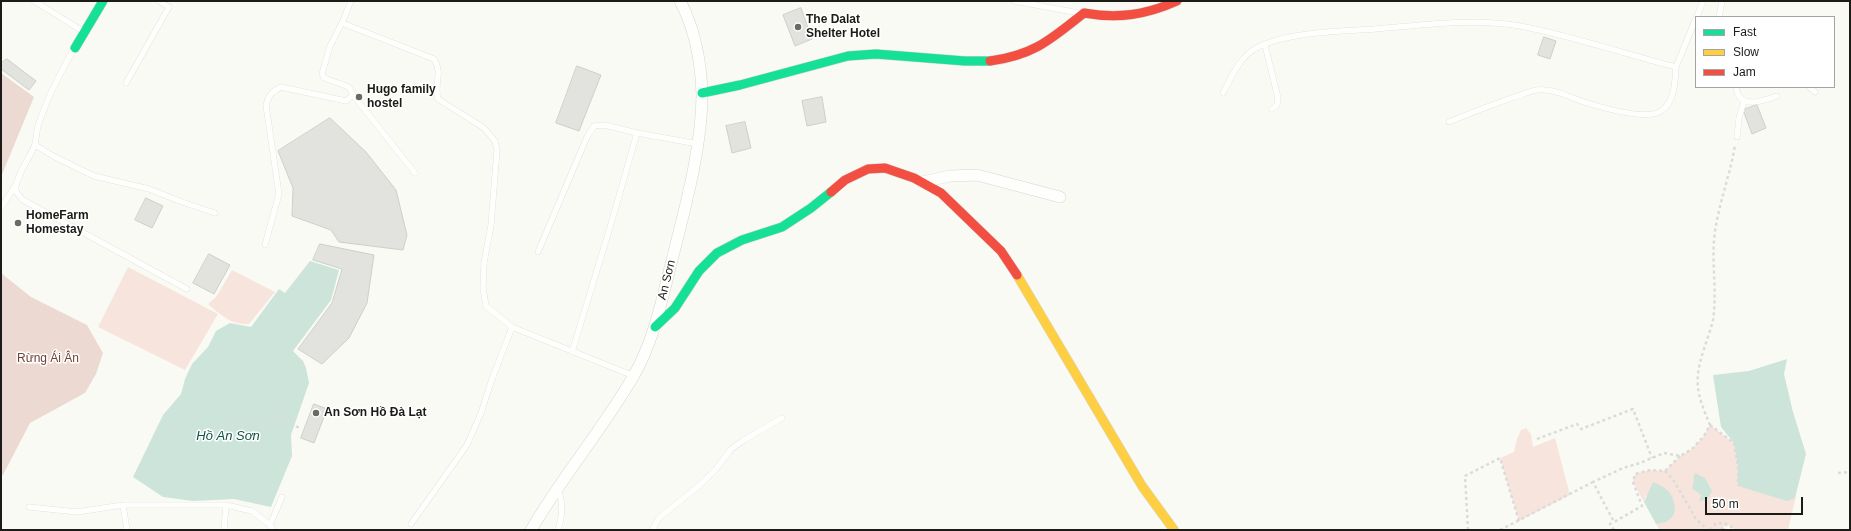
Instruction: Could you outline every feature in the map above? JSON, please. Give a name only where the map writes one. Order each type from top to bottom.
[{"type":"street","points":[[75,48],[102,1]]},
{"type":"street","name":"An Sơn","points":[[532,530],[558,488],[634,376],[655,327],[680,229],[698,144],[701,119],[702,93],[698,55],[686,13],[680,1]]},
{"type":"street","points":[[702,93],[728,89],[833,59],[854,55],[881,54],[980,61],[1014,57],[1031,51],[1044,43],[1084,13],[1115,18],[1136,16],[1156,11],[1176,1]]},
{"type":"street","points":[[655,327],[674,308],[699,271],[717,253],[742,240],[782,227],[811,208],[845,180],[868,169],[877,167],[893,169],[922,182],[941,194],[955,206],[1010,262],[1050,334],[1142,486],[1174,530]]},
{"type":"street","points":[[922,182],[950,176],[977,174],[1060,197]]},
{"type":"lane","points":[[34,1],[84,32]]},
{"type":"lane","points":[[126,83],[168,7],[159,1]]},
{"type":"lane","points":[[351,1],[330,46],[322,74],[324,78],[349,87],[352,95],[415,173]]},
{"type":"lane","points":[[1014,1],[1084,13]]},
{"type":"lane","points":[[1697,16],[1703,1]]},
{"type":"lane","points":[[1719,16],[1722,1]]},
{"type":"lane","points":[[1449,122],[1487,106],[1537,90],[1556,92],[1598,107],[1628,113],[1646,114],[1660,112],[1669,103],[1675,85],[1676,67],[1695,20]]},
{"type":"lane","points":[[1223,93],[1240,62],[1247,54],[1279,40],[1337,32],[1459,22],[1490,23],[1553,33],[1676,67]]},
{"type":"lane","points":[[342,23],[434,59],[438,66],[439,77],[436,93],[438,99],[484,128],[495,141],[497,150],[491,226],[484,263],[486,306],[512,326],[572,352],[634,376]]},
{"type":"lane","points":[[1265,45],[1278,98],[1277,105],[1272,109]]},
{"type":"lane","points":[[1,208],[16,184],[35,145],[38,125],[56,80],[75,48]]},
{"type":"lane","points":[[265,245],[279,194],[266,104],[268,96],[274,90],[281,87],[346,101],[352,95]]},
{"type":"lane","points":[[1736,88],[1739,97],[1744,101],[1764,101],[1778,96]]},
{"type":"lane","points":[[1810,88],[1815,92]]},
{"type":"lane","points":[[1737,136],[1739,118],[1744,101]]},
{"type":"lane","points":[[538,252],[587,137],[594,126],[605,125],[637,133],[698,144]]},
{"type":"lane","points":[[572,352],[612,224],[637,133]]},
{"type":"lane","points":[[35,145],[53,156],[94,176],[149,189],[215,213]]},
{"type":"lane","points":[[16,184],[16,192],[23,200],[187,288]]},
{"type":"lane","points":[[411,524],[467,445],[481,413],[512,326]]},
{"type":"lane","points":[[652,530],[659,518],[700,485],[716,469],[731,449],[782,418]]},
{"type":"lane","points":[[558,488],[562,501],[562,510],[558,530]]},
{"type":"lane","points":[[29,507],[78,512],[123,505],[226,504],[252,511],[272,527],[282,497]]},
{"type":"lane","points":[[224,530],[226,504]]},
{"type":"lane","points":[[123,505],[127,530]]},
{"type":"path","points":[[1737,136],[1734,157],[1720,202],[1714,241],[1715,277],[1713,320],[1702,355],[1696,382],[1700,402],[1710,425],[1734,443],[1738,467],[1738,486]]},
{"type":"path","points":[[1538,439],[1577,424],[1581,429],[1633,408],[1652,458]]},
{"type":"path","points":[[276,411],[278,419]]},
{"type":"path","points":[[270,426],[278,419]]},
{"type":"path","points":[[278,419],[300,428]]},
{"type":"path","points":[[1614,530],[1610,524],[1642,506],[1633,482],[1635,474],[1650,470],[1665,471],[1674,464],[1680,456],[1692,449],[1704,436],[1710,425]]},
{"type":"path","points":[[1500,530],[1623,468],[1664,453],[1680,456]]},
{"type":"path","points":[[1468,530],[1465,476],[1500,458],[1519,521]]},
{"type":"path","points":[[1665,471],[1678,487],[1696,519],[1709,530],[1716,523],[1727,524],[1736,530]]},
{"type":"path","points":[[1838,473],[1850,472]]},
{"type":"path","points":[[1593,482],[1614,522]]},
{"type":"path","points":[[1721,530],[1727,524]]},
{"type":"shaded area","points":[[128,267],[218,314],[185,370],[98,327]]},
{"type":"shaded area","points":[[232,270],[275,292],[249,324],[237,323],[227,319],[208,304],[216,297]]},
{"type":"shaded area","points":[[1710,425],[1734,443],[1738,467],[1738,486],[1796,496],[1788,530],[1736,530],[1727,524],[1723,527],[1728,530],[1660,530],[1656,524],[1667,521],[1646,495],[1644,502],[1633,482],[1635,474],[1650,470],[1665,471],[1680,456],[1692,449],[1704,436]]},
{"type":"shaded area","points":[[1526,428],[1531,434],[1533,447],[1555,438],[1570,495],[1519,521],[1500,458],[1514,452],[1521,430]]},
{"type":"green space","points":[[1,73],[34,97],[1,177]]},
{"type":"green space","name":"Rừng Ái Ân","points":[[1,273],[31,297],[87,325],[103,353],[96,374],[85,393],[30,423],[3,475],[1,475]]},
{"type":"water","name":"Hồ An Sơn","points":[[310,261],[339,270],[331,300],[293,351],[303,361],[309,383],[291,435],[292,456],[271,507],[234,499],[193,501],[163,497],[133,477],[163,415],[181,394],[185,379],[192,364],[208,347],[216,331],[230,323],[251,327],[279,289],[285,293]]},
{"type":"water","points":[[1787,359],[1784,374],[1793,412],[1806,454],[1795,498],[1787,501],[1738,486],[1738,467],[1734,443],[1721,427],[1713,375],[1749,371]]},
{"type":"water","points":[[1695,473],[1705,478],[1712,491],[1708,498],[1699,502],[1701,495],[1692,488]]},
{"type":"water","points":[[1653,482],[1664,487],[1669,492],[1675,507],[1675,511],[1670,519],[1656,524],[1644,502]]},
{"type":"building","name":"The Dalat Shelter Hotel","points":[[801,8],[812,39],[795,46],[783,15]]},
{"type":"building","points":[[1544,37],[1556,41],[1550,59],[1538,55]]},
{"type":"building","points":[[7,59],[36,81],[29,90],[1,69],[1,63]]},
{"type":"building","points":[[577,66],[601,75],[579,131],[556,123]]},
{"type":"building","points":[[822,97],[826,122],[807,126],[802,101]]},
{"type":"building","points":[[1757,105],[1766,128],[1752,134],[1743,110]]},
{"type":"building","points":[[330,118],[366,152],[396,190],[407,235],[403,250],[339,242],[331,230],[292,216],[293,188],[278,151]]},
{"type":"building","points":[[745,122],[751,148],[732,153],[726,126]]},
{"type":"building","points":[[146,198],[163,206],[152,228],[135,220]]},
{"type":"building","points":[[320,244],[374,255],[367,303],[349,338],[322,364],[298,349],[332,303],[342,269],[313,260]]},
{"type":"building","points":[[209,254],[230,265],[214,294],[193,283]]},
{"type":"building","points":[[314,404],[327,409],[314,443],[301,438]]},
{"type":"traffic: fast","points":[[75,48],[103,1]]},
{"type":"traffic: fast","points":[[702,93],[740,85],[848,56],[876,54],[965,61],[990,61]]},
{"type":"traffic: fast","points":[[655,327],[675,308],[699,271],[717,253],[742,240],[782,227],[811,208],[831,192]]},
{"type":"traffic: slow","points":[[1017,275],[1142,486],[1174,530]]},
{"type":"traffic: jam","points":[[990,61],[1018,55],[1041,45],[1084,13],[1120,16],[1143,13],[1177,1]]},
{"type":"traffic: jam","points":[[831,192],[845,180],[868,169],[885,168],[914,178],[941,193],[1001,251],[1017,275]]},
{"type":"place","name":"The Dalat Shelter Hotel","points":[[798,27]]},
{"type":"place","name":"Hugo family hostel","points":[[359,97]]},
{"type":"place","name":"HomeFarm Homestay","points":[[18,223]]},
{"type":"place","name":"An Sơn Hồ Đà Lạt","points":[[316,413]]}]
